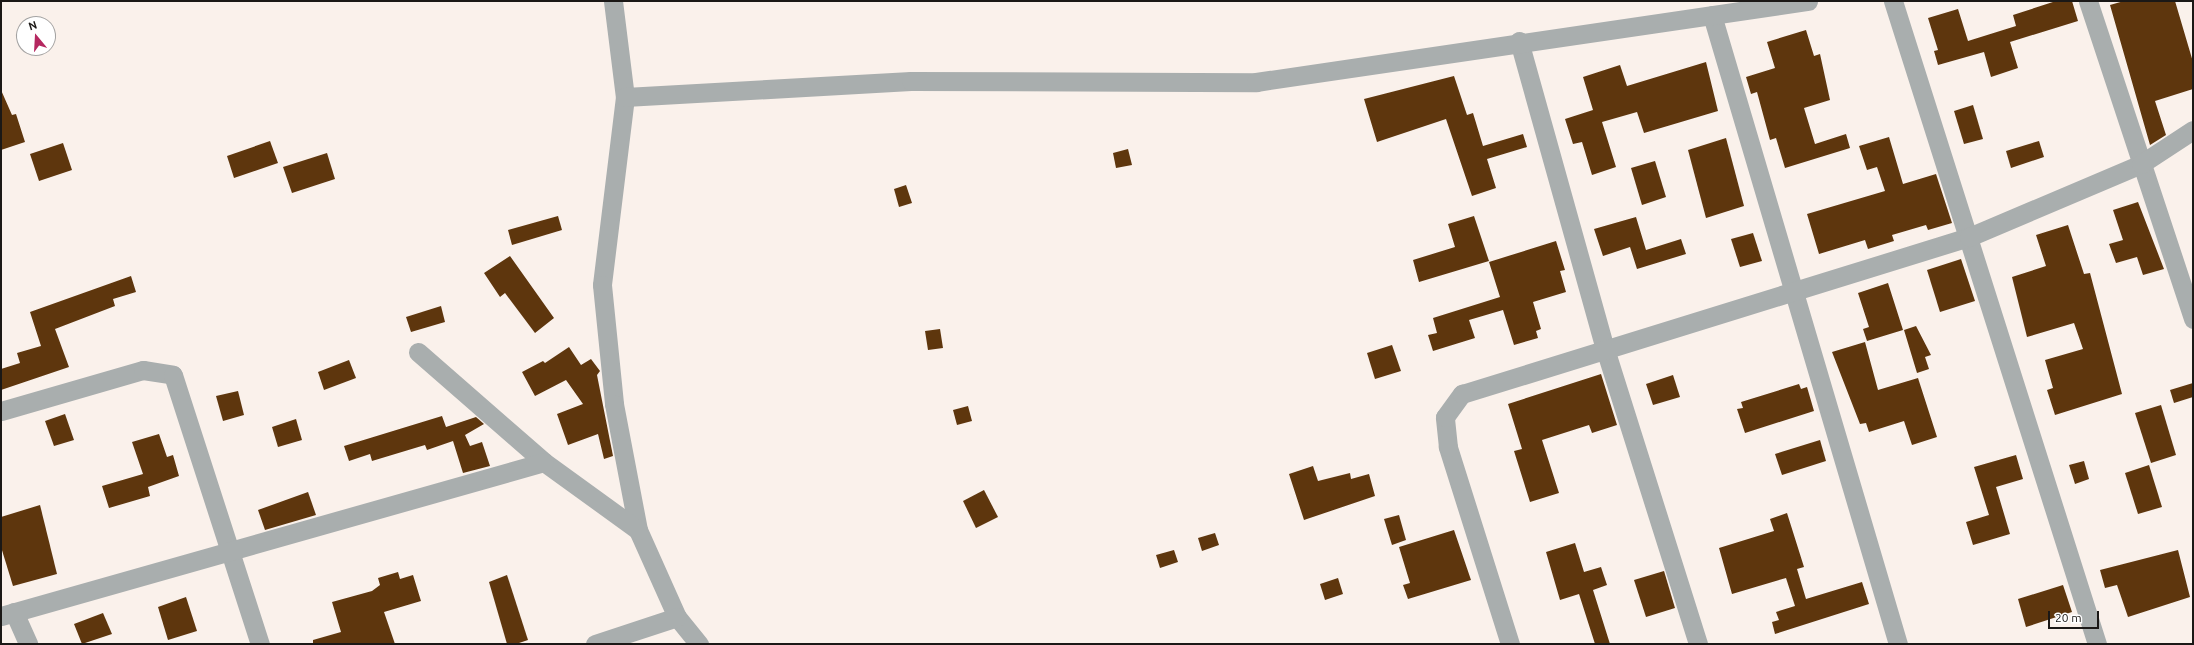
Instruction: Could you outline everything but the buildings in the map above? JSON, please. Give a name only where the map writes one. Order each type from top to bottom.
[{"type":"street","points":[[613,1],[625,97],[602,285],[614,404],[638,530],[677,617],[699,644]]},
{"type":"street","points":[[625,97],[911,80],[1256,82],[1519,41],[1808,1]]},
{"type":"street","points":[[1893,1],[1969,236],[2097,644]]},
{"type":"street","points":[[2088,1],[2193,319]]},
{"type":"street","points":[[1712,14],[1796,290],[1898,644]]},
{"type":"street","points":[[1519,41],[1606,352],[1698,644]]},
{"type":"street","points":[[1510,644],[1448,447],[1444,417],[1462,394],[1606,352],[1796,290],[1969,236],[2141,164],[2193,130]]},
{"type":"street","points":[[418,352],[544,462],[638,530]]},
{"type":"street","points":[[1,411],[143,370],[173,375],[260,644]]},
{"type":"street","points":[[28,644],[8,614],[544,462]]},
{"type":"street","points":[[595,644],[677,617]]}]
